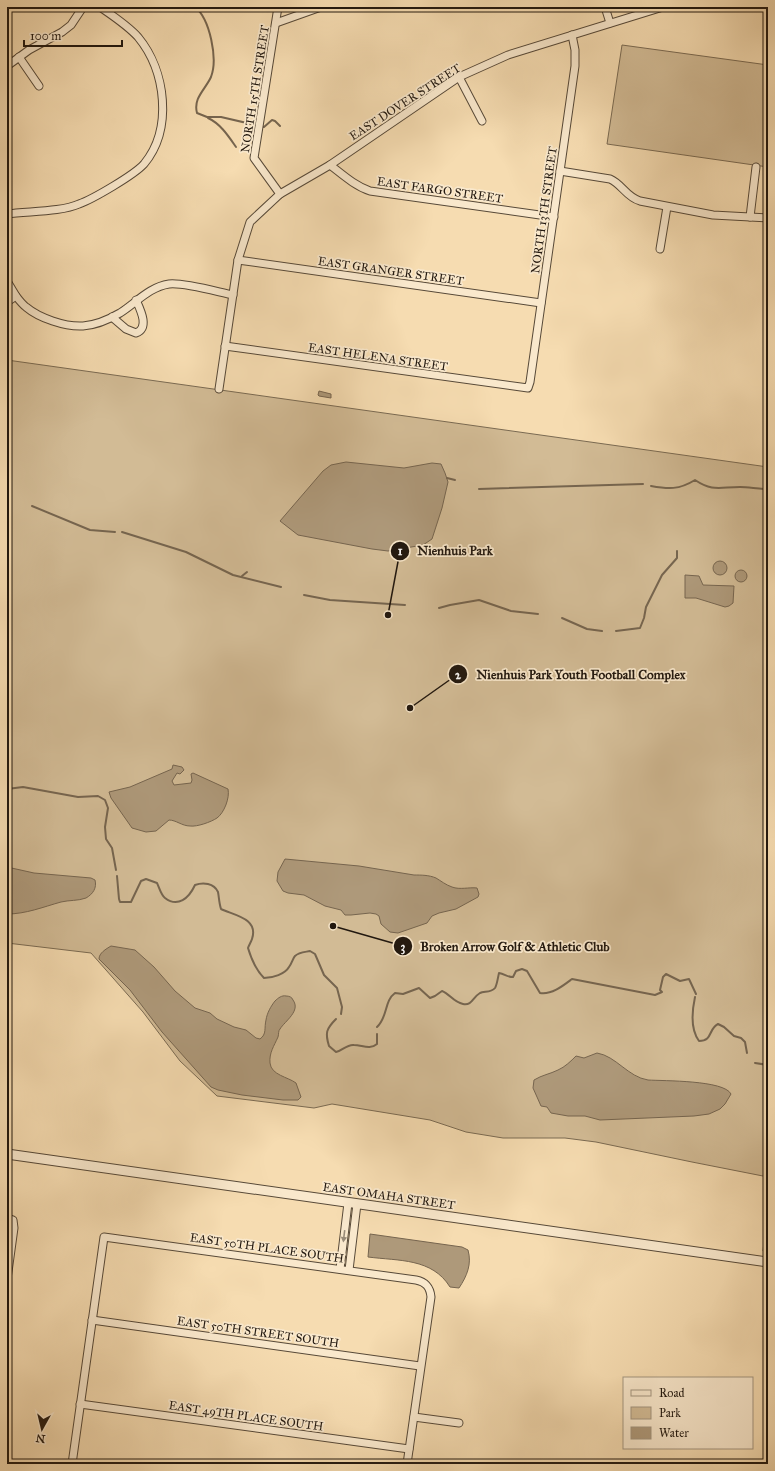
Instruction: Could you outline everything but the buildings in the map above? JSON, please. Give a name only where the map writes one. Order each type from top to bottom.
[{"type":"street","points":[[7,66],[19,57],[62,32],[71,25],[83,7]]},
{"type":"street","points":[[7,214],[78,205],[126,178],[143,165],[154,149],[161,131],[163,113],[160,83],[151,57],[138,37],[117,18],[100,7]]},
{"type":"street","name":"NORTH 15TH STREET","points":[[278,7],[254,158],[280,194]]},
{"type":"street","points":[[276,23],[321,7]]},
{"type":"street","points":[[605,7],[610,23]]},
{"type":"street","name":"EAST DOVER STREET","points":[[280,194],[330,165],[459,77],[508,55],[663,7]]},
{"type":"street","name":"NORTH 13TH STREET","points":[[528,388],[576,59],[572,35]]},
{"type":"street","points":[[19,57],[39,86]]},
{"type":"street","points":[[459,77],[482,121]]},
{"type":"street","name":"EAST FARGO STREET","points":[[330,165],[352,182],[370,191],[554,217]]},
{"type":"street","points":[[750,217],[756,166]]},
{"type":"street","points":[[560,171],[610,179],[617,183],[634,199],[717,216],[768,218]]},
{"type":"street","points":[[219,389],[238,260],[250,222],[280,194]]},
{"type":"street","points":[[660,248],[667,206]]},
{"type":"street","name":"EAST GRANGER STREET","points":[[238,260],[541,303]]},
{"type":"street","points":[[7,281],[16,296],[26,307],[42,318],[82,326],[102,322],[121,312],[136,300],[153,290],[170,284],[233,295]]},
{"type":"street","points":[[7,302],[16,296]]},
{"type":"street","points":[[112,317],[126,329],[136,333],[139,332],[143,326],[143,321],[136,300]]},
{"type":"street","name":"EAST HELENA STREET","points":[[226,346],[528,388]]},
{"type":"street","name":"EAST OMAHA STREET","points":[[7,1154],[768,1262]]},
{"type":"street","points":[[340,1269],[353,1203]]},
{"type":"street","points":[[349,1270],[353,1203]]},
{"type":"street","points":[[7,1279],[14,1228],[10,1219]]},
{"type":"street","name":"EAST 50TH PLACE SOUTH","points":[[92,1320],[104,1237],[349,1270],[416,1280],[426,1284],[431,1297],[420,1366]]},
{"type":"street","points":[[72,1464],[92,1320]]},
{"type":"street","name":"EAST 50TH STREET SOUTH","points":[[92,1320],[420,1366]]},
{"type":"street","points":[[407,1464],[420,1366]]},
{"type":"street","name":"EAST 49TH PLACE SOUTH","points":[[80,1404],[409,1449]]},
{"type":"street","points":[[414,1416],[458,1423]]},
{"type":"green space","points":[[622,45],[768,65],[768,167],[607,144]]},
{"type":"green space","points":[[7,360],[768,467],[768,1177],[596,1142],[565,1138],[503,1138],[466,1132],[430,1120],[332,1104],[314,1108],[217,1096],[180,1061],[143,1012],[91,953],[7,943]]},
{"type":"green space","points":[[768,1204],[768,1252],[763,1251]]},
{"type":"water","points":[[319,391],[331,394],[331,398],[319,396]]},
{"type":"water","points":[[346,462],[404,468],[432,463],[441,464],[448,482],[442,508],[432,539],[423,545],[388,551],[298,535],[280,521],[323,471],[331,465]]},
{"type":"water","points":[[720,561],[725,563],[727,568],[725,573],[720,575],[715,573],[713,568],[715,563]]},
{"type":"water","points":[[741,570],[745,572],[747,576],[745,580],[741,582],[737,580],[735,576],[737,572]]},
{"type":"water","points":[[685,575],[699,576],[703,585],[734,586],[733,603],[725,607],[696,598],[685,598]]},
{"type":"water","points":[[173,765],[182,767],[184,770],[180,774],[177,773],[172,781],[174,785],[191,783],[191,774],[193,773],[228,789],[227,801],[222,813],[214,820],[196,826],[187,826],[169,820],[156,831],[146,832],[132,828],[111,798],[109,792],[130,787],[172,769]]},
{"type":"water","points":[[285,859],[359,866],[428,876],[436,878],[455,888],[477,888],[479,894],[478,897],[456,909],[432,916],[427,923],[398,933],[390,932],[381,924],[379,916],[376,914],[345,915],[341,910],[325,906],[304,895],[283,891],[277,881],[278,872]]},
{"type":"water","points":[[7,867],[34,873],[91,878],[95,880],[95,888],[91,895],[83,899],[61,902],[28,912],[7,914]]},
{"type":"water","points":[[111,946],[135,950],[154,967],[175,991],[195,1008],[210,1013],[217,1019],[234,1027],[246,1030],[256,1038],[260,1039],[264,1035],[267,1015],[275,1001],[283,996],[291,997],[295,1004],[294,1012],[279,1030],[278,1037],[271,1053],[270,1063],[273,1070],[296,1083],[301,1097],[298,1100],[283,1100],[242,1095],[211,1087],[162,1032],[130,990],[99,959],[101,953]]},
{"type":"water","points":[[597,1053],[610,1058],[634,1075],[641,1078],[648,1080],[706,1084],[726,1089],[731,1094],[720,1109],[709,1114],[694,1116],[600,1120],[585,1116],[568,1116],[551,1113],[547,1107],[541,1106],[533,1088],[534,1080],[561,1069],[576,1056],[584,1058]]},
{"type":"water","points":[[370,1234],[462,1247],[468,1250],[469,1255],[469,1265],[464,1279],[459,1288],[450,1287],[443,1278],[424,1266],[403,1261],[368,1257]]},
{"type":"waterway","points":[[195,7],[205,20],[211,40],[214,60],[209,82],[198,98],[196,108],[197,113],[207,117],[221,117],[264,127],[272,120],[280,126]]},
{"type":"waterway","points":[[208,118],[221,127],[236,147]]},
{"type":"waterway","points":[[447,478],[455,480]]},
{"type":"waterway","points":[[651,486],[673,488],[684,486],[695,480],[701,484],[712,487],[768,489]]},
{"type":"waterway","points":[[479,489],[643,484]]},
{"type":"waterway","points":[[32,506],[90,530],[115,532]]},
{"type":"waterway","points":[[122,532],[186,552],[233,575],[281,587]]},
{"type":"waterway","points":[[616,631],[640,628],[646,607],[662,575],[677,558],[677,551]]},
{"type":"waterway","points":[[242,576],[247,572]]},
{"type":"waterway","points":[[304,595],[330,600],[405,605]]},
{"type":"waterway","points":[[439,608],[479,600],[511,611],[538,614]]},
{"type":"waterway","points":[[562,618],[587,629],[602,631]]},
{"type":"waterway","points":[[7,789],[23,787],[78,797],[98,796],[105,800],[108,808],[105,827],[106,839],[112,848],[116,870]]},
{"type":"waterway","points":[[117,876],[120,902],[131,902],[141,881],[146,879],[157,883],[164,897],[174,902],[183,900],[190,894],[195,885],[211,885],[218,892],[221,909],[244,918],[252,926],[252,939],[248,948],[254,964],[264,978],[282,974],[290,965],[294,957],[300,953],[310,951],[315,954],[324,975],[337,988],[342,1007],[341,1014]]},
{"type":"waterway","points":[[377,1027],[383,1019],[389,1000],[395,993],[403,994],[419,988],[430,998],[442,991],[457,1002],[468,1004],[480,993],[493,990],[495,988],[499,973],[513,977],[516,971],[522,969],[527,971],[540,993],[553,991],[562,987],[572,979],[655,995],[662,992],[660,990],[663,977],[666,974],[680,981],[689,979],[696,994]]},
{"type":"waterway","points":[[695,997],[693,1008],[693,1025],[699,1041],[709,1037],[715,1026],[718,1024],[734,1036],[741,1038],[745,1042],[747,1053]]},
{"type":"waterway","points":[[336,1019],[327,1031],[329,1046],[336,1052],[351,1045],[372,1047],[377,1044],[377,1034]]},
{"type":"waterway","points":[[755,1063],[768,1065]]},
{"type":"place","name":"Nienhuis Park","points":[[388,615]]},
{"type":"place","name":"Nienhuis Park Youth Football Complex","points":[[410,708]]},
{"type":"place","name":"Broken Arrow Golf & Athletic Club","points":[[333,926]]}]
